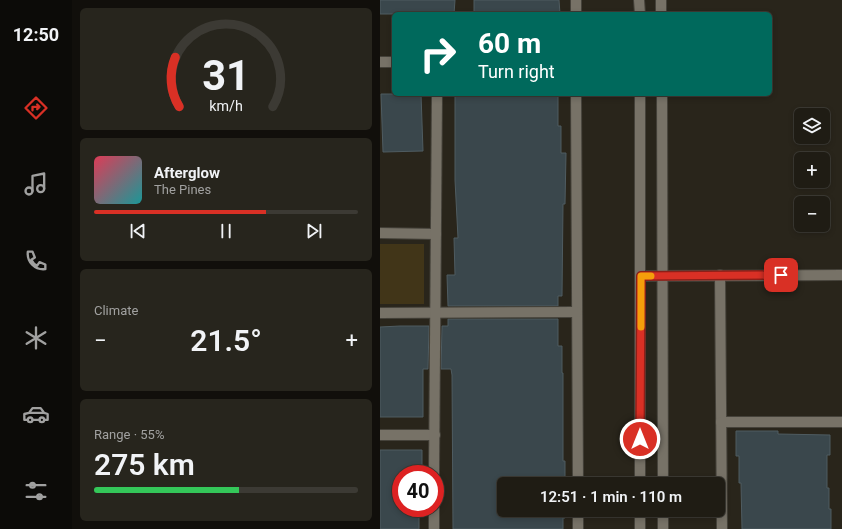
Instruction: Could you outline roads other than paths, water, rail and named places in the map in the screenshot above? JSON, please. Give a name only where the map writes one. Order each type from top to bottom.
[{"type":"street","points":[[576,0],[576,12]]},
{"type":"street","points":[[640,0],[640,12]]},
{"type":"street","points":[[661,0],[661,12]]},
{"type":"street","points":[[380,62],[392,62]]},
{"type":"street","points":[[434,465],[437,96]]},
{"type":"street","points":[[576,96],[578,477]]},
{"type":"street","points":[[640,96],[640,477]]},
{"type":"street","points":[[662,96],[663,477]]},
{"type":"street","points":[[380,233],[436,234]]},
{"type":"street","points":[[720,275],[722,529]]},
{"type":"street","points":[[641,276],[842,275]]},
{"type":"street","points":[[380,312],[577,312]]},
{"type":"street","points":[[721,422],[842,422]]},
{"type":"street","points":[[380,435],[435,435]]},
{"type":"street","points":[[434,517],[434,529]]},
{"type":"street","points":[[578,517],[578,529]]},
{"type":"street","points":[[640,517],[640,529]]},
{"type":"street","points":[[663,517],[663,529]]}]
